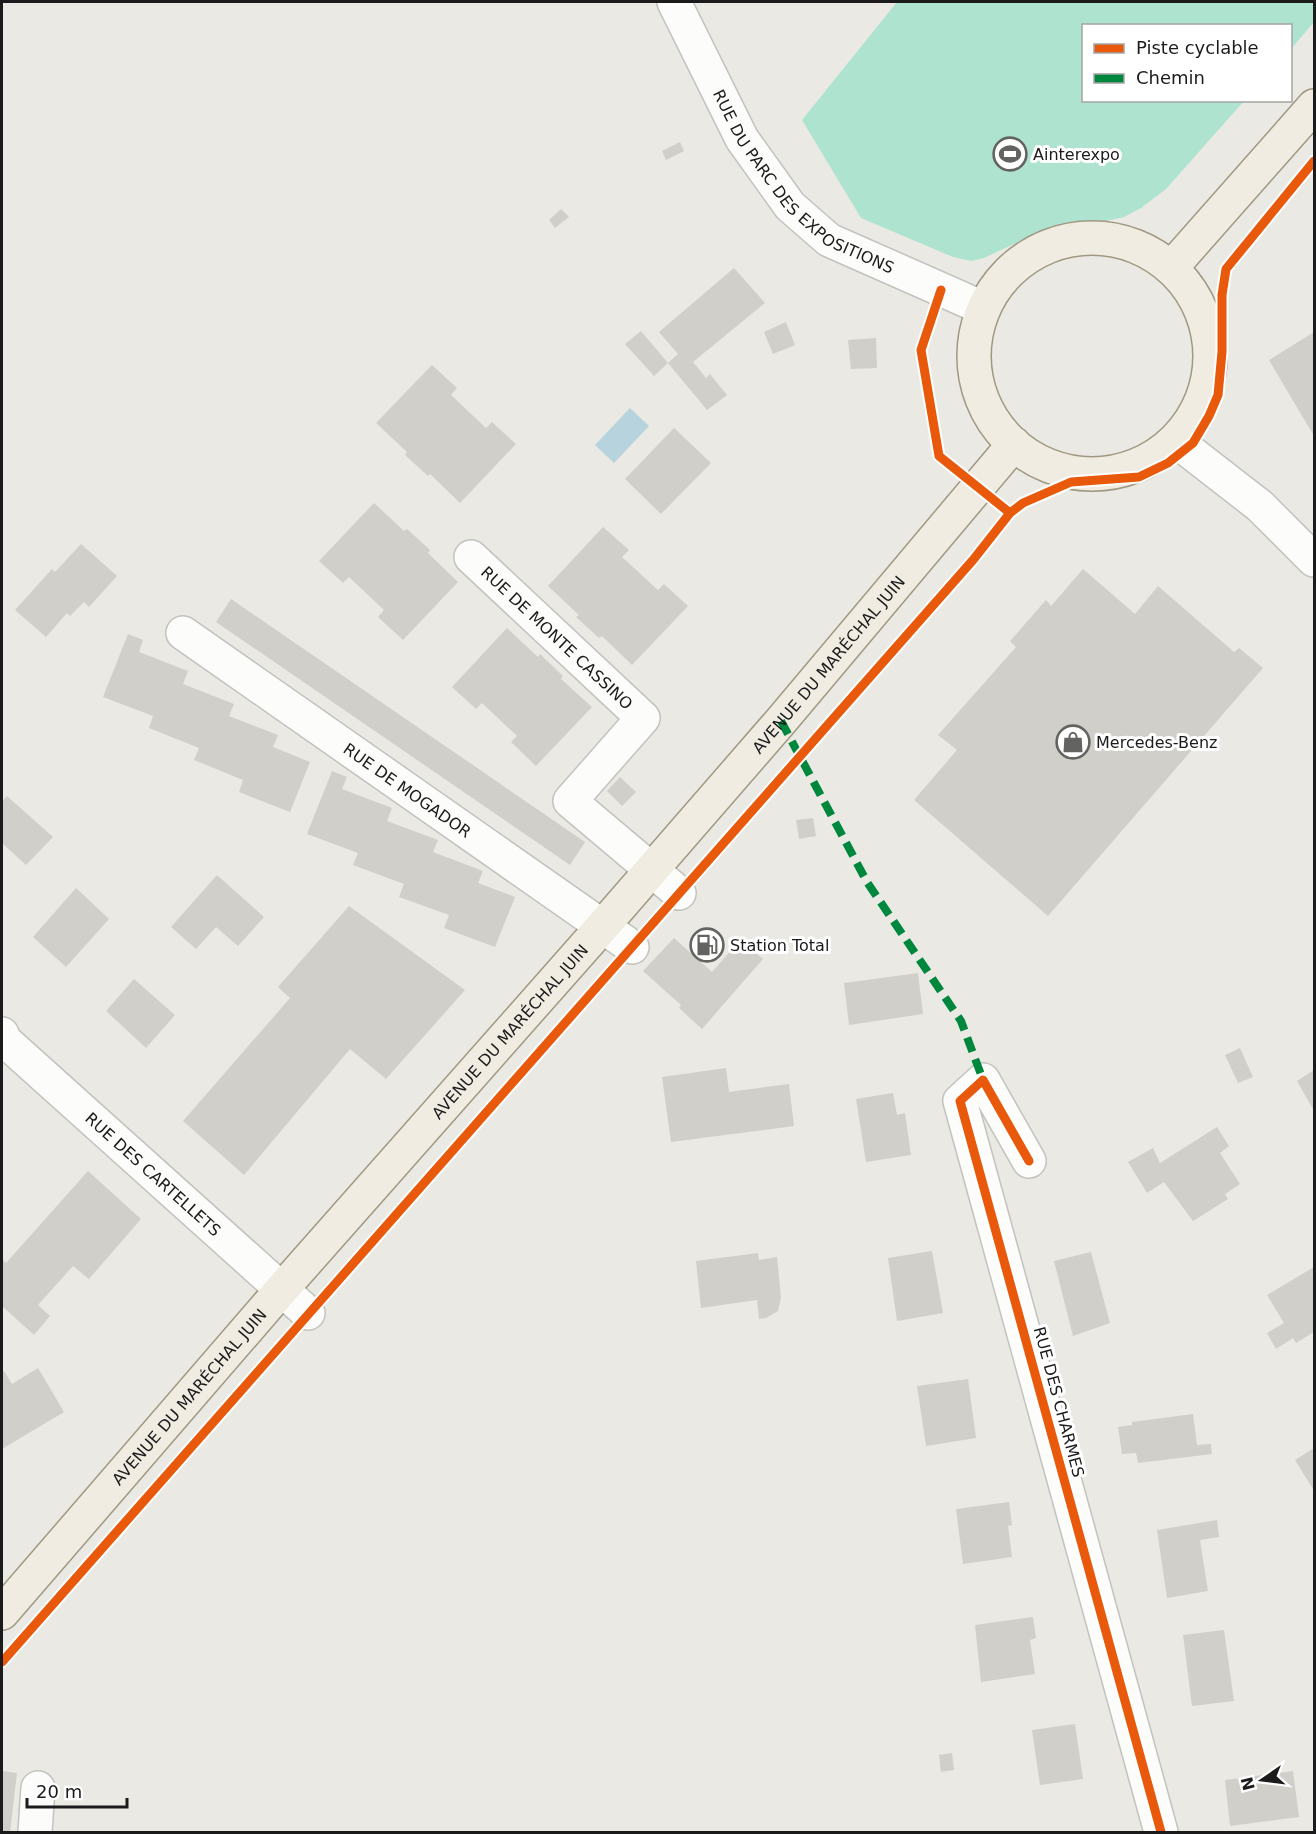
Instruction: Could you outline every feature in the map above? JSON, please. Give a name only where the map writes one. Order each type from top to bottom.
[{"type":"main road","points":[[1171,268],[1314,106]]},
{"type":"main road","points":[[1100,237],[1138,246],[1171,268],[1195,297],[1208,334],[1209,373],[1198,409],[1175,440],[1151,458],[1124,470],[1095,474],[1065,471],[1038,461],[1014,444],[993,421],[979,392],[974,362],[975,334],[983,308],[997,284],[1025,257],[1061,241],[1100,237]]},
{"type":"main road","name":"AVENUE DU MARÉCHAL JUIN","points":[[2,1613],[282,1289],[781,721],[1014,444]]},
{"type":"street","name":"RUE DU PARC DES EXPOSITIONS","points":[[674,2],[742,139],[789,206],[829,240],[983,308]]},
{"type":"street","points":[[1175,440],[1260,506],[1314,560]]},
{"type":"street","name":"RUE DE MONTE CASSINO","points":[[471,557],[643,718],[570,801],[650,871],[679,893]]},
{"type":"street","name":"RUE DE MOGADOR","points":[[183,633],[632,946]]},
{"type":"street","name":"RUE DES CARTELLETS","points":[[2,1034],[4,1040],[308,1313]]},
{"type":"street","name":"RUE DES CHARMES","points":[[1029,1161],[982,1080],[960,1101],[1161,1833]]},
{"type":"street","points":[[35,1833],[38,1788]]},
{"type":"green space","name":"Ainterexpo","points":[[897,2],[1314,2],[1314,22],[1292,48],[1292,24],[1082,24],[1082,102],[1243,102],[1166,189],[1141,208],[1124,217],[1022,240],[984,258],[971,261],[953,257],[861,218],[802,120]]},
{"type":"water","points":[[630,408],[649,426],[614,463],[595,445]]},
{"type":"building","points":[[680,142],[684,151],[666,160],[662,151]]},
{"type":"building","points":[[561,209],[569,217],[555,228],[549,220]]},
{"type":"building","points":[[734,268],[765,303],[693,362],[706,378],[710,374],[727,395],[707,410],[668,363],[678,354],[659,332]]},
{"type":"building","points":[[786,322],[795,345],[773,354],[764,332]]},
{"type":"building","points":[[641,331],[668,363],[654,376],[625,344]]},
{"type":"building","points":[[1314,332],[1314,436],[1269,360]]},
{"type":"building","points":[[876,338],[877,368],[851,369],[848,340]]},
{"type":"building","points":[[432,365],[457,388],[451,395],[486,428],[492,422],[516,444],[460,503],[430,474],[428,476],[405,455],[407,452],[376,423]]},
{"type":"building","points":[[674,428],[711,463],[661,514],[625,479]]},
{"type":"building","points":[[374,503],[404,531],[407,529],[430,550],[428,553],[458,582],[403,640],[378,617],[384,610],[349,577],[343,583],[319,561]]},
{"type":"building","points":[[603,527],[629,550],[622,557],[658,590],[664,584],[688,606],[632,665],[602,636],[599,638],[576,617],[579,615],[548,586]]},
{"type":"building","points":[[81,544],[117,576],[89,607],[84,602],[70,616],[67,613],[46,637],[15,610],[52,569],[55,572]]},
{"type":"building","name":"Mercedes-Benz","points":[[1083,569],[1135,614],[1158,586],[1234,652],[1239,648],[1263,668],[1048,916],[914,800],[957,750],[938,735],[1016,647],[1010,641],[1046,600],[1051,606]]},
{"type":"building","points":[[231,599],[585,842],[570,865],[216,622]]},
{"type":"building","points":[[507,628],[538,657],[540,654],[563,676],[561,679],[592,707],[536,766],[511,742],[517,736],[482,703],[476,709],[452,687]]},
{"type":"building","points":[[128,634],[143,640],[139,652],[188,671],[183,684],[234,704],[229,716],[278,735],[273,747],[310,762],[290,812],[239,792],[243,780],[194,760],[199,748],[149,728],[153,716],[103,697]]},
{"type":"building","points":[[332,771],[347,777],[342,789],[392,808],[387,821],[438,840],[433,852],[483,871],[478,883],[515,897],[495,947],[444,928],[449,915],[399,897],[404,884],[353,865],[358,853],[307,834]]},
{"type":"building","points":[[620,777],[636,792],[622,806],[607,791]]},
{"type":"building","points":[[7,796],[53,837],[26,865],[2,843],[2,802]]},
{"type":"building","points":[[813,818],[816,836],[799,839],[796,820]]},
{"type":"building","points":[[217,875],[264,917],[238,946],[216,927],[196,949],[171,927]]},
{"type":"building","points":[[76,888],[109,919],[66,967],[33,937]]},
{"type":"building","points":[[349,906],[465,990],[386,1079],[350,1049],[244,1175],[183,1121],[290,998],[278,987]]},
{"type":"building","points":[[674,938],[712,972],[741,939],[763,959],[702,1029],[679,1008],[681,1005],[643,971]]},
{"type":"building","points":[[918,973],[923,1014],[849,1025],[844,983]]},
{"type":"building","points":[[134,979],[175,1015],[146,1048],[106,1011]]},
{"type":"building","points":[[1240,1048],[1253,1077],[1238,1083],[1225,1055]]},
{"type":"building","points":[[726,1068],[729,1092],[789,1084],[794,1126],[671,1142],[662,1077]]},
{"type":"building","points":[[1314,1070],[1314,1111],[1297,1081]]},
{"type":"building","points":[[893,1093],[897,1115],[905,1113],[911,1155],[866,1162],[856,1099]]},
{"type":"building","points":[[1217,1127],[1229,1146],[1220,1153],[1240,1184],[1225,1194],[1228,1199],[1193,1221],[1164,1182],[1147,1193],[1128,1162],[1153,1148],[1160,1163]]},
{"type":"building","points":[[88,1171],[141,1219],[89,1279],[73,1266],[38,1305],[50,1316],[34,1335],[2,1306],[2,1259],[6,1263]]},
{"type":"building","points":[[932,1251],[943,1313],[897,1321],[888,1258]]},
{"type":"building","points":[[1091,1252],[1110,1323],[1073,1336],[1054,1261]]},
{"type":"building","points":[[758,1253],[759,1260],[777,1257],[781,1298],[778,1311],[759,1319],[757,1300],[701,1308],[696,1261]]},
{"type":"building","points":[[1314,1267],[1314,1332],[1296,1343],[1293,1338],[1276,1349],[1267,1333],[1284,1323],[1267,1295]]},
{"type":"building","points":[[38,1368],[64,1412],[2,1449],[2,1372],[4,1371],[12,1384]]},
{"type":"building","points":[[968,1379],[976,1438],[926,1446],[917,1386]]},
{"type":"building","points":[[1193,1414],[1197,1445],[1211,1444],[1212,1454],[1138,1463],[1136,1453],[1122,1454],[1118,1427],[1132,1425],[1132,1422]]},
{"type":"building","points":[[1314,1448],[1314,1491],[1295,1460]]},
{"type":"building","points":[[1009,1502],[1012,1525],[1008,1526],[1012,1557],[963,1564],[956,1509]]},
{"type":"building","points":[[1217,1520],[1219,1537],[1200,1540],[1208,1591],[1167,1598],[1157,1530]]},
{"type":"building","points":[[1033,1617],[1036,1638],[1030,1640],[1035,1674],[981,1682],[975,1625]]},
{"type":"building","points":[[1224,1630],[1234,1701],[1192,1706],[1183,1635]]},
{"type":"building","points":[[1075,1724],[1083,1779],[1040,1785],[1032,1730]]},
{"type":"building","points":[[952,1753],[954,1770],[941,1772],[939,1755]]},
{"type":"building","points":[[2,1771],[17,1773],[10,1832],[2,1832]]},
{"type":"building","points":[[1293,1771],[1299,1817],[1230,1826],[1225,1780]]},
{"type":"marked path","points":[[781,721],[867,882],[961,1021],[983,1080]]},
{"type":"cycle path","points":[[2,1662],[973,560],[1010,513],[1023,503],[1071,482],[1139,477],[1168,463],[1193,443],[1218,395],[1222,352],[1222,295],[1226,269],[1314,161]]},
{"type":"cycle path","points":[[941,290],[921,350],[939,456],[1010,513]]},
{"type":"cycle path","points":[[1029,1161],[983,1080],[960,1101],[1161,1832]]},
{"type":"place","name":"Ainterexpo","points":[[1010,154]]},
{"type":"place","name":"Mercedes-Benz","points":[[1073,742]]},
{"type":"place","name":"Station Total","points":[[707,945]]}]
